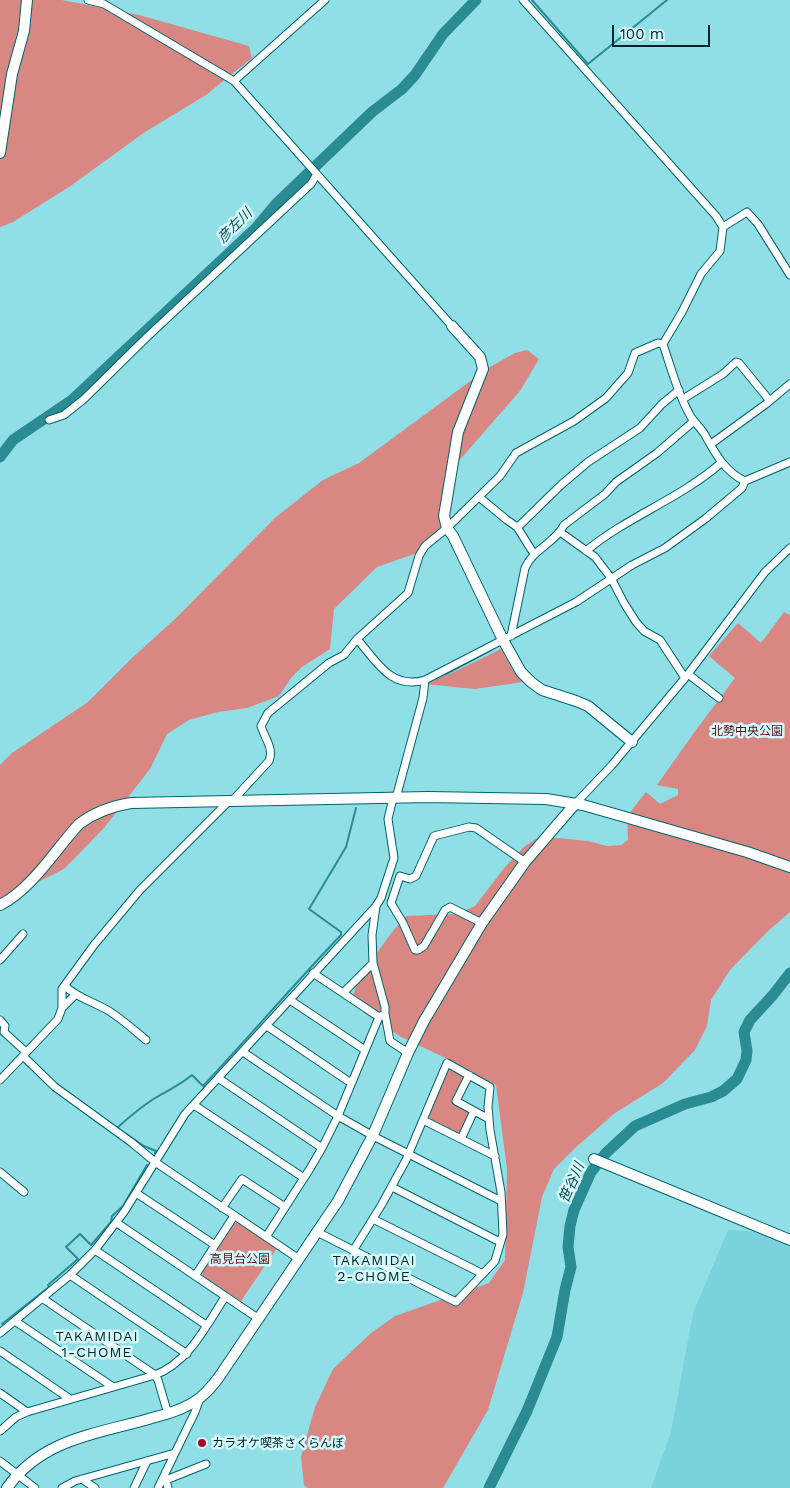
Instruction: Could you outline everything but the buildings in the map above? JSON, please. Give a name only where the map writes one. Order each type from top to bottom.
[{"type":"street","points":[[0,152],[12,74],[24,31],[27,0]]},
{"type":"street","points":[[88,0],[106,2],[234,81],[480,357],[483,369],[458,432],[444,516],[447,528],[507,638],[517,666],[531,682],[542,690],[588,706],[632,742]]},
{"type":"street","points":[[234,81],[325,0]]},
{"type":"street","points":[[523,0],[723,226],[720,251],[701,274],[663,344],[679,390],[694,421],[702,430],[721,462],[738,478],[744,481],[790,462]]},
{"type":"street","points":[[49,420],[64,415],[84,399],[147,337],[311,184],[316,174]]},
{"type":"street","points":[[723,226],[748,212],[758,224],[790,275]]},
{"type":"street","points":[[0,1080],[58,1019],[62,1008],[62,989],[94,945],[140,890],[230,802],[268,761],[271,755],[271,748],[261,726],[268,713],[328,663],[344,654],[357,639],[408,593],[419,556],[425,546],[447,528],[500,476],[518,451],[574,421],[606,398],[628,373],[635,353],[658,343],[663,344]]},
{"type":"street","points":[[683,399],[724,374],[736,362],[739,363],[770,401]]},
{"type":"street","points":[[710,444],[770,401],[790,384]]},
{"type":"street","points":[[517,526],[588,462],[640,428],[662,404],[679,390]]},
{"type":"street","points":[[507,638],[525,568],[534,554],[560,532],[564,525],[605,494],[616,482],[657,453],[694,421]]},
{"type":"street","points":[[586,551],[611,532],[711,472],[721,462]]},
{"type":"street","points":[[357,639],[391,677],[404,682],[414,683],[425,680],[576,602],[632,564],[660,551],[705,519],[742,488],[744,481]]},
{"type":"street","points":[[479,497],[517,526],[534,554]]},
{"type":"street","points":[[560,532],[596,557],[611,578],[636,622],[644,631],[660,640],[687,676],[719,698]]},
{"type":"street","points":[[7,1488],[17,1474],[35,1458],[61,1444],[168,1414],[200,1398],[220,1377],[338,1201],[373,1135],[408,1053],[436,1000],[482,923],[525,862],[632,742],[687,676],[765,572],[790,548]]},
{"type":"street","points":[[0,1333],[70,1275],[95,1250],[117,1223],[184,1114],[376,906],[381,898],[394,858],[388,818],[423,698],[425,680]]},
{"type":"street","points":[[0,905],[24,887],[79,824],[104,810],[131,803],[394,798],[546,799],[575,804],[687,834],[790,867]]},
{"type":"street","points":[[482,923],[450,907],[445,910],[424,946],[415,950],[403,923],[391,903],[400,876],[410,878],[416,876],[434,836],[469,827],[476,828],[525,862]]},
{"type":"street","points":[[266,1237],[322,1148],[382,1016],[385,1006],[373,963],[372,935],[376,906]]},
{"type":"street","points":[[0,960],[23,934]]},
{"type":"street","points":[[343,993],[373,963]]},
{"type":"street","points":[[313,973],[382,1016],[390,1041],[408,1053]]},
{"type":"street","points":[[65,986],[75,996],[87,999],[112,1012],[146,1040]]},
{"type":"street","points":[[62,1008],[75,996]]},
{"type":"street","points":[[290,1000],[365,1050]]},
{"type":"street","points":[[0,1020],[5,1026],[4,1032],[55,1087],[131,1142],[155,1162],[299,1259]]},
{"type":"street","points":[[267,1026],[351,1083]]},
{"type":"street","points":[[243,1052],[338,1116],[501,1201]]},
{"type":"street","points":[[317,1232],[353,1251],[456,1302],[495,1261],[503,1234],[501,1192],[489,1119],[488,1101],[490,1087],[447,1062],[392,1187],[353,1251]]},
{"type":"street","points":[[469,1075],[456,1101],[489,1119]]},
{"type":"street","points":[[218,1078],[322,1148]]},
{"type":"street","points":[[194,1105],[304,1178]]},
{"type":"street","points":[[460,1139],[474,1111]]},
{"type":"street","points":[[423,1120],[495,1156]]},
{"type":"street","points":[[598,1161],[790,1240]]},
{"type":"street","points":[[0,1172],[24,1192]]},
{"type":"street","points":[[222,1208],[242,1179],[285,1207]]},
{"type":"street","points":[[392,1187],[500,1242]]},
{"type":"street","points":[[136,1193],[215,1245]]},
{"type":"street","points":[[195,1276],[234,1216]]},
{"type":"street","points":[[373,1219],[482,1274]]},
{"type":"street","points":[[117,1223],[259,1319]]},
{"type":"street","points":[[95,1250],[206,1325]]},
{"type":"street","points":[[70,1275],[187,1354]]},
{"type":"street","points":[[0,1431],[16,1417],[27,1412],[155,1375],[171,1367],[187,1354],[226,1297]]},
{"type":"street","points":[[42,1298],[155,1375],[168,1414]]},
{"type":"street","points":[[15,1321],[113,1386]]},
{"type":"street","points":[[0,1351],[70,1399]]},
{"type":"street","points":[[0,1393],[27,1412]]},
{"type":"street","points":[[158,1488],[164,1479],[200,1398]]},
{"type":"street","points":[[62,1488],[75,1481],[175,1453]]},
{"type":"street","points":[[0,1461],[35,1488]]},
{"type":"street","points":[[134,1488],[147,1461]]},
{"type":"street","points":[[164,1479],[206,1464]]},
{"type":"street","points":[[82,1479],[95,1488]]},
{"type":"street","points":[[164,1479],[168,1488]]},
{"type":"shaded area","points":[[728,1230],[751,1231],[790,1247],[790,1488],[651,1488],[671,1432],[693,1313]]},
{"type":"green space","points":[[0,0],[62,0],[139,15],[249,46],[252,58],[206,95],[145,132],[69,187],[13,222],[0,227]]},
{"type":"green space","points":[[527,350],[539,359],[520,391],[457,463],[451,501],[440,528],[417,553],[377,567],[334,609],[330,649],[302,667],[291,678],[279,696],[247,708],[218,712],[189,720],[167,734],[150,769],[104,828],[64,869],[0,901],[0,765],[12,753],[88,702],[176,618],[276,517],[323,480],[359,463],[488,368],[515,353]]},
{"type":"green space","name":"北勢中央公園","points":[[784,612],[790,615],[790,912],[767,932],[730,970],[711,1000],[707,1026],[695,1050],[663,1083],[615,1113],[554,1169],[542,1197],[523,1293],[488,1410],[443,1488],[308,1488],[304,1485],[301,1457],[315,1407],[333,1369],[371,1333],[395,1316],[489,1283],[505,1260],[507,1169],[496,1085],[454,1062],[401,1037],[364,1013],[353,995],[361,975],[406,916],[457,914],[475,906],[505,867],[525,846],[536,839],[558,838],[588,841],[607,846],[621,845],[628,840],[627,816],[646,792],[660,804],[678,795],[678,789],[657,785],[735,678],[709,656],[738,623],[761,643]]},
{"type":"green space","points":[[501,649],[512,669],[523,682],[475,689],[424,684],[425,682],[450,674]]},
{"type":"green space","points":[[452,1069],[466,1076],[453,1102],[471,1111],[460,1135],[430,1120],[429,1115],[447,1070]]},
{"type":"green space","name":"高見台公園","points":[[238,1222],[277,1248],[241,1301],[203,1276],[202,1271],[234,1224]]},
{"type":"waterway","name":"彦左川","points":[[0,457],[13,440],[72,400],[256,228],[276,204],[372,112],[402,89],[415,75],[443,34],[476,0]]},
{"type":"waterway","points":[[532,0],[588,64],[667,0]]},
{"type":"waterway","points":[[440,676],[491,650]]},
{"type":"waterway","points":[[155,1153],[156,1151],[144,1146],[117,1128],[145,1105],[192,1075],[203,1086],[341,935],[341,932],[309,909],[346,847],[356,808]]},
{"type":"waterway","name":"笹谷川","points":[[489,1488],[527,1411],[557,1337],[571,1267],[568,1247],[570,1226],[574,1210],[591,1172],[606,1153],[635,1126],[685,1104],[711,1097],[723,1091],[737,1079],[746,1060],[747,1051],[744,1032],[750,1020],[790,973]]},
{"type":"waterway","points":[[2,1324],[49,1287],[48,1285],[78,1259],[66,1247],[80,1234],[91,1245],[111,1222],[112,1216],[123,1206],[147,1165]]},
{"type":"place","name":"カラオケ喫茶さくらんぼ","points":[[202,1443]]},
{"type":"district","name":"TAKAMIDAI 2-CHOME","points":[[374,1269]]},
{"type":"district","name":"TAKAMIDAI 1-CHOME","points":[[97,1345]]}]
